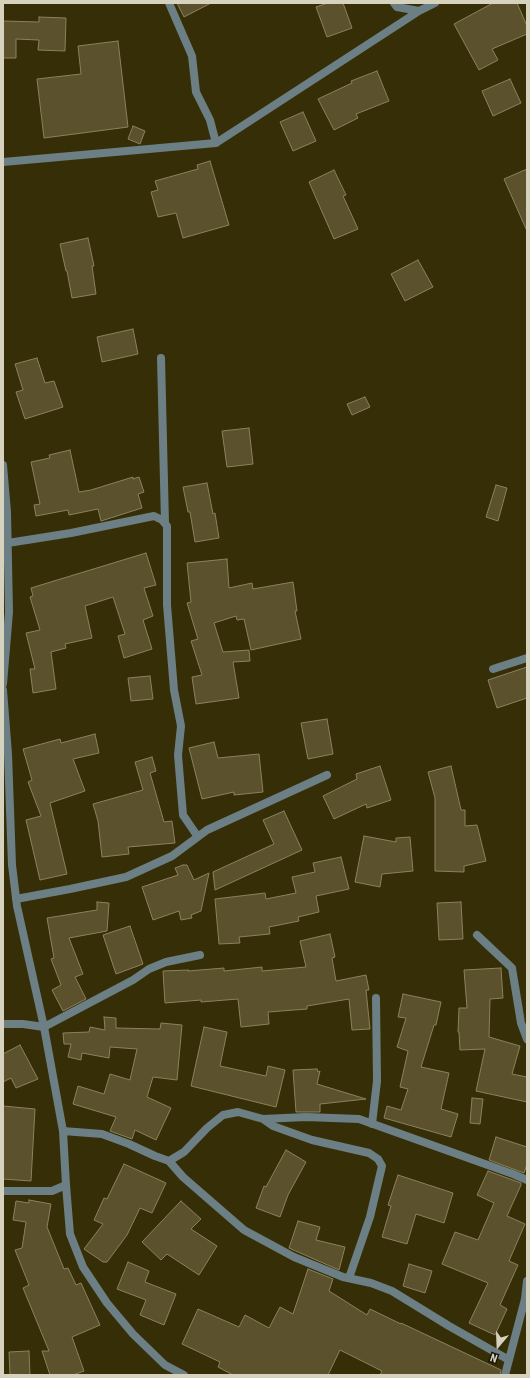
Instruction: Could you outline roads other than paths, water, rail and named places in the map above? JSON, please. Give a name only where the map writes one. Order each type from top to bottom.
[{"type":"street","points":[[169,3],[192,56],[196,92],[210,120],[216,143]]},
{"type":"street","points":[[394,3],[396,7],[419,11]]},
{"type":"street","points":[[3,162],[216,143],[419,11],[435,3]]},
{"type":"street","points":[[161,358],[165,522],[167,526],[167,605],[174,690],[180,726],[178,755],[183,815],[198,837]]},
{"type":"street","points":[[3,465],[8,544],[9,612],[3,684]]},
{"type":"street","points":[[8,544],[154,516],[165,522]]},
{"type":"street","points":[[493,669],[527,658]]},
{"type":"street","points":[[3,690],[8,754],[12,865],[16,899],[44,1027],[63,1131],[70,1234],[84,1267],[107,1303],[133,1334],[165,1365],[184,1375]]},
{"type":"street","points":[[16,899],[126,877],[172,856],[207,830],[327,775]]},
{"type":"street","points":[[3,864],[12,865]]},
{"type":"street","points":[[477,935],[512,968],[521,1023],[527,1039]]},
{"type":"street","points":[[3,1024],[23,1024],[44,1027],[133,980],[149,969],[166,962],[200,955]]},
{"type":"street","points":[[372,1124],[377,1080],[376,998]]},
{"type":"street","points":[[169,1161],[184,1152],[207,1128],[223,1115],[238,1112],[263,1119],[306,1117],[359,1119],[527,1180]]},
{"type":"street","points":[[263,1119],[273,1126],[312,1140],[368,1153],[378,1158],[382,1166],[370,1217],[349,1278]]},
{"type":"street","points":[[63,1131],[102,1134],[169,1161],[183,1177],[244,1230],[294,1257],[349,1278],[371,1283],[392,1291],[509,1360]]},
{"type":"street","points":[[3,1191],[52,1191],[66,1185]]},
{"type":"street","points":[[506,1375],[525,1299],[527,1281]]}]
